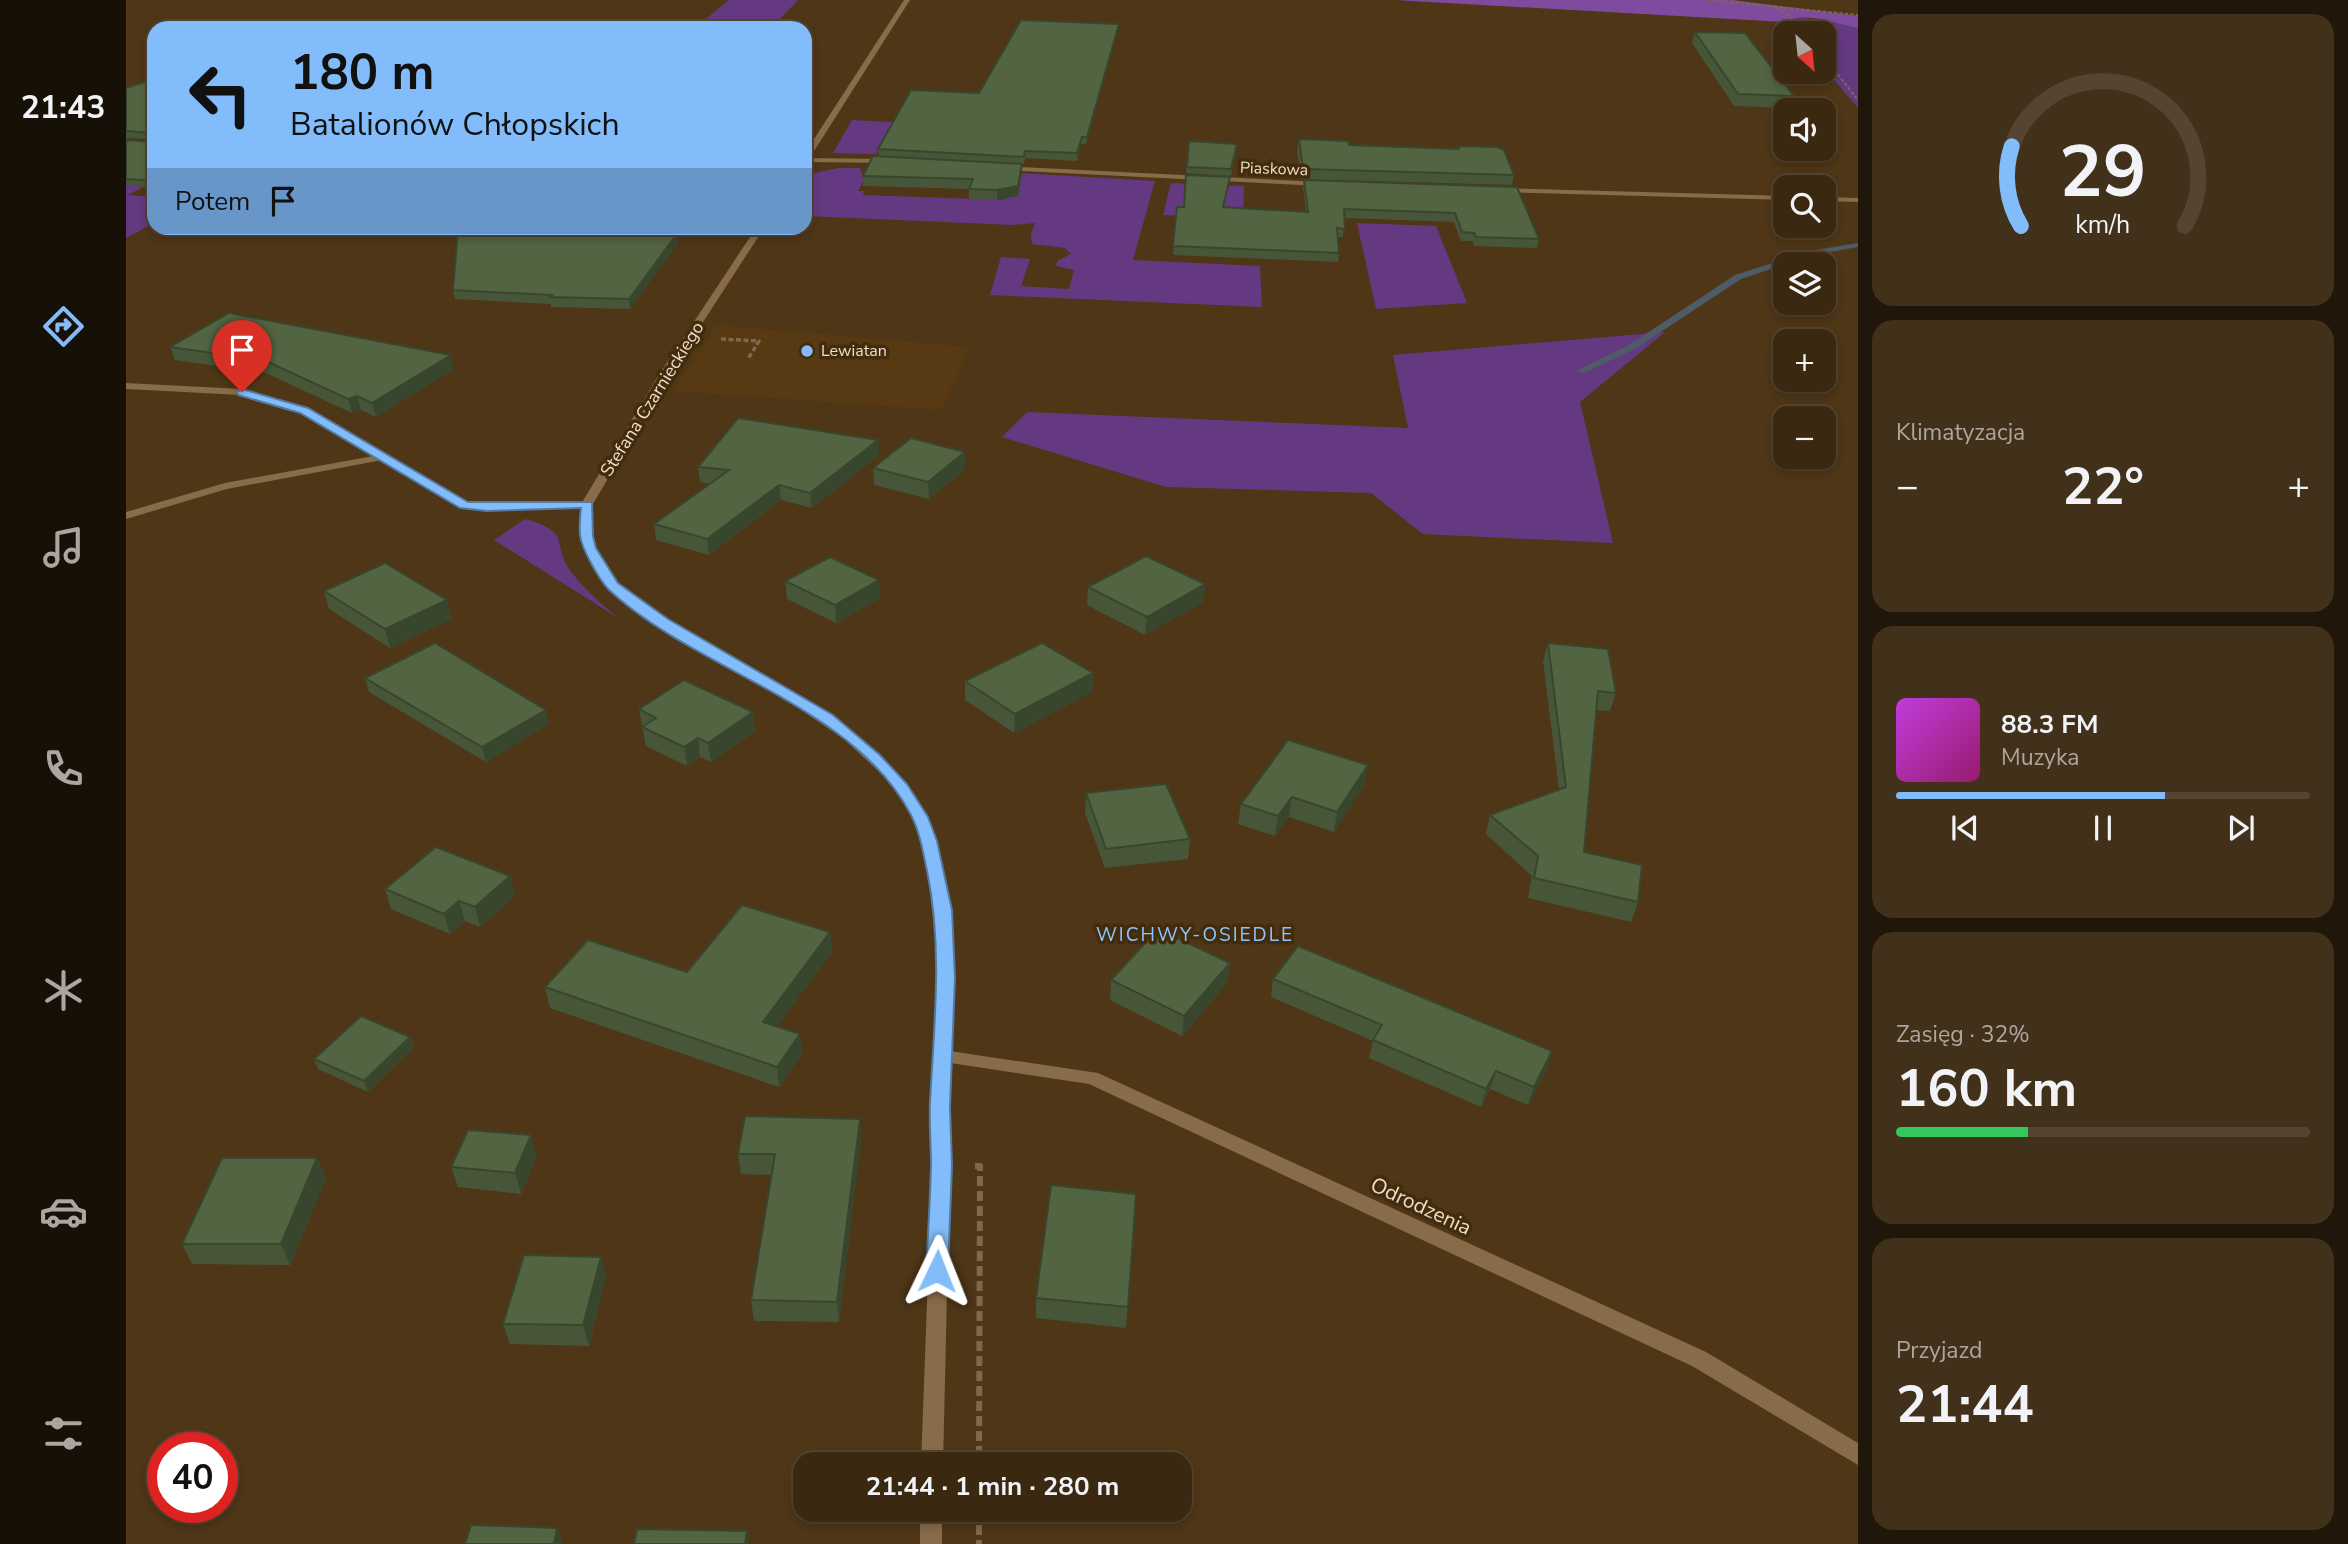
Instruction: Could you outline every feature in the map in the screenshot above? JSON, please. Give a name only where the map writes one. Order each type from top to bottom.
[{"type":"street","points":[[812,149],[907,0]]},
{"type":"street","points":[[812,160],[902,162]]},
{"type":"street","name":"Piaskowa","points":[[996,168],[1330,185]]},
{"type":"street","points":[[1495,190],[1773,198]]},
{"type":"street","points":[[1836,199],[1858,200]]},
{"type":"street","name":"Stefana Czarnieckiego","points":[[587,504],[666,373],[755,235]]},
{"type":"street","points":[[126,386],[242,392],[304,410],[464,505],[487,508],[587,504],[586,536],[590,548],[613,586],[663,622],[827,719],[874,758],[911,799],[929,841],[944,910],[946,978],[940,1107],[941,1166],[932,1452]]},
{"type":"street","points":[[126,516],[225,486],[384,457]]},
{"type":"street","name":"Odrodzenia","points":[[943,1056],[1092,1078],[1699,1359],[1858,1455]]},
{"type":"street","points":[[931,1522],[931,1544]]},
{"type":"path","points":[[1708,0],[1858,15]]},
{"type":"path","points":[[1772,6],[1794,21]]},
{"type":"path","points":[[1836,72],[1858,100]]},
{"type":"path","points":[[719,339],[759,341],[748,359]]},
{"type":"path","points":[[979,1452],[980,1166]]},
{"type":"path","points":[[979,1522],[979,1544]]},
{"type":"shaded area","points":[[729,0],[798,0],[778,21],[704,21]]},
{"type":"shaded area","points":[[1395,0],[1733,0],[1858,16],[1858,28],[1836,21],[1811,18],[1773,21]]},
{"type":"shaded area","points":[[1793,17],[1837,21],[1858,28],[1858,108],[1836,82],[1836,21],[1785,21]]},
{"type":"shaded area","points":[[852,120],[927,124],[925,130],[888,129],[876,154],[833,153]]},
{"type":"shaded area","points":[[126,149],[147,150],[147,185],[128,195],[147,196],[147,227],[126,238]]},
{"type":"shaded area","points":[[838,168],[860,168],[864,180],[858,191],[864,191],[863,195],[1003,200],[1005,197],[1018,196],[953,169],[1155,181],[1133,260],[1260,266],[1262,307],[990,295],[1001,257],[1030,259],[1021,286],[1069,289],[1074,270],[1056,266],[1057,261],[1071,254],[1065,248],[1032,244],[1031,234],[1035,223],[1013,225],[812,216],[812,174]]},
{"type":"shaded area","points":[[1171,183],[1244,186],[1243,218],[1163,215]]},
{"type":"shaded area","points":[[1357,223],[1436,226],[1467,303],[1376,309]]},
{"type":"shaded area","points":[[717,325],[970,347],[941,410],[673,391]]},
{"type":"shaded area","points":[[1665,332],[1580,402],[1613,543],[1423,534],[1371,493],[1166,487],[1002,437],[1027,412],[1408,428],[1393,355]]},
{"type":"shaded area","points":[[525,519],[556,534],[572,573],[594,597],[620,619],[494,540]]},
{"type":"building","points":[[1021,20],[1119,24],[1087,137],[1082,137],[1077,153],[1025,151],[1024,157],[878,149],[911,90],[979,93]]},
{"type":"building","points":[[1695,32],[1745,33],[1773,69],[1773,84],[1785,84],[1794,96],[1738,94]]},
{"type":"building","points":[[147,81],[147,133],[126,131],[126,88]]},
{"type":"building","points":[[1299,139],[1348,141],[1349,145],[1459,149],[1458,146],[1497,147],[1504,150],[1514,175],[1303,169]]},
{"type":"building","points":[[126,140],[147,142],[147,180],[126,179]]},
{"type":"building","points":[[1189,141],[1237,144],[1231,169],[1187,167]]},
{"type":"building","points":[[873,156],[1022,164],[1018,186],[997,190],[969,189],[973,179],[863,176]]},
{"type":"building","points":[[1186,175],[1230,177],[1223,207],[1308,212],[1304,180],[1517,187],[1539,239],[1476,237],[1474,233],[1462,232],[1455,213],[1344,209],[1345,229],[1337,228],[1339,253],[1173,246],[1177,207],[1184,207]]},
{"type":"building","points":[[457,235],[676,235],[629,299],[453,290]]},
{"type":"building","points":[[229,313],[451,355],[372,403],[357,396],[348,399],[253,355],[248,358],[170,347]]},
{"type":"building","points":[[738,418],[878,440],[810,493],[779,485],[707,539],[654,524],[729,470],[698,467]]},
{"type":"building","points":[[911,438],[965,452],[928,482],[873,468]]},
{"type":"building","points":[[1146,556],[1205,584],[1147,617],[1088,587]]},
{"type":"building","points":[[830,557],[879,580],[835,605],[785,581]]},
{"type":"building","points":[[385,563],[447,600],[385,629],[324,591]]},
{"type":"building","points":[[435,643],[546,710],[482,747],[365,678]]},
{"type":"building","points":[[1042,643],[1093,673],[1015,714],[965,681]]},
{"type":"building","points":[[1548,643],[1608,649],[1616,693],[1598,691],[1584,852],[1642,865],[1638,902],[1534,878],[1538,856],[1490,815],[1566,787]]},
{"type":"building","points":[[684,680],[753,712],[708,743],[698,738],[684,747],[642,727],[656,718],[639,709]]},
{"type":"building","points":[[1288,740],[1368,765],[1337,812],[1292,797],[1278,816],[1241,804]]},
{"type":"building","points":[[1166,784],[1190,839],[1106,849],[1086,793]]},
{"type":"building","points":[[436,847],[510,876],[475,907],[459,901],[444,914],[385,889]]},
{"type":"building","points":[[742,905],[830,932],[763,1022],[800,1034],[777,1067],[545,987],[588,940],[687,972]]},
{"type":"building","points":[[1158,929],[1230,963],[1184,1016],[1111,980]]},
{"type":"building","points":[[1298,946],[1552,1051],[1534,1087],[1496,1071],[1486,1089],[1373,1040],[1382,1025],[1273,979]]},
{"type":"building","points":[[361,1016],[410,1037],[364,1081],[314,1059]]},
{"type":"building","points":[[745,1116],[860,1119],[837,1302],[751,1300],[775,1154],[738,1154]]},
{"type":"building","points":[[468,1130],[531,1135],[515,1173],[451,1167]]},
{"type":"building","points":[[222,1158],[317,1158],[281,1244],[182,1244]]},
{"type":"building","points":[[1051,1185],[1136,1194],[1128,1307],[1036,1298]]},
{"type":"building","points":[[524,1255],[601,1257],[583,1325],[503,1324]]},
{"type":"building","points":[[471,1525],[557,1528],[554,1544],[465,1544]]},
{"type":"building","points":[[637,1529],[747,1531],[745,1544],[634,1544]]},
{"type":"waterway","points":[[1581,371],[1632,347],[1738,277],[1812,253],[1858,245]]},
{"type":"place","name":"Lewiatan","points":[[807,351]]},
{"type":"district","name":"WICHWY-OSIEDLE","points":[[1195,935]]},
{"type":"route","points":[[242,392],[304,410],[464,505],[487,508],[587,504],[586,536],[590,548],[613,586],[663,622],[827,719],[874,758],[911,799],[929,841],[944,910],[946,978],[937,1271]]}]
